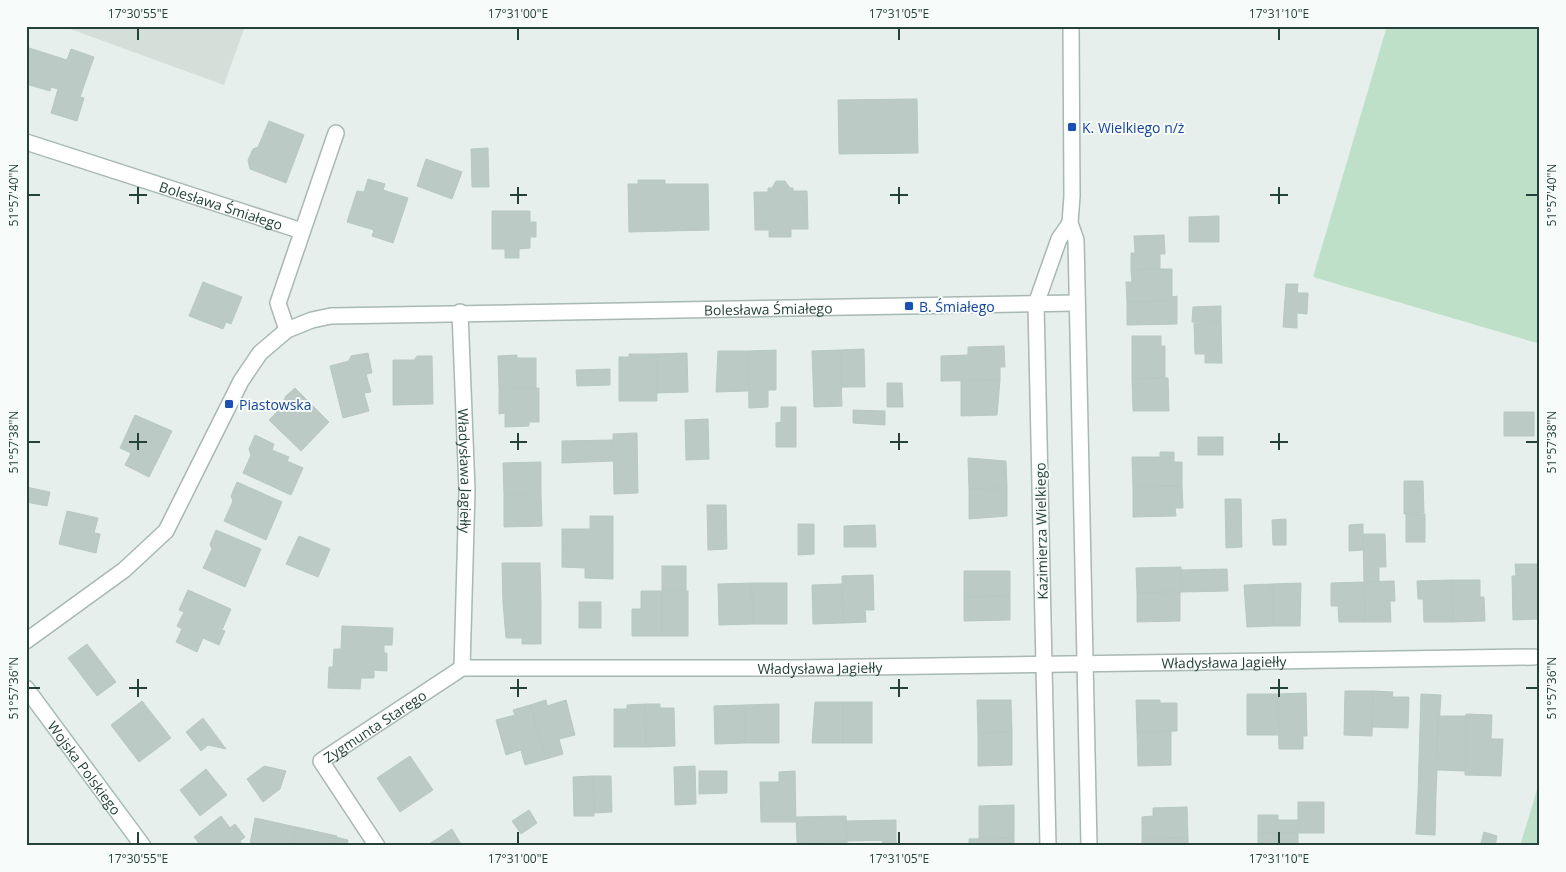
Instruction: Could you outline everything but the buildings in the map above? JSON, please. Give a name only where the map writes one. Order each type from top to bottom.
[{"type":"street","name":"Kazimierza Wielkiego","points":[[1071,26],[1072,196],[1070,223],[1076,240],[1089,846]]},
{"type":"street","points":[[287,330],[278,303],[336,133]]},
{"type":"street","name":"Bolesława Śmiałego","points":[[26,142],[302,231]]},
{"type":"street","name":"Kazimierza Wielkiego","points":[[1048,846],[1036,304],[1059,239],[1070,223]]},
{"type":"street","name":"Bolesława Śmiałego","points":[[460,312],[1077,303]]},
{"type":"street","points":[[26,641],[124,570],[166,531],[241,381],[260,353],[287,330],[312,320],[331,316],[460,312]]},
{"type":"street","name":"Władysława Jagiełły","points":[[460,312],[467,490],[462,668],[796,668],[1534,657]]},
{"type":"street","name":"Zygmunta Starego","points":[[378,846],[322,761],[462,668]]},
{"type":"street","name":"Wojska Polskiego","points":[[26,688],[143,846]]},
{"type":"shaded area","points":[[62,26],[245,26],[224,85]]},
{"type":"green space","points":[[1387,26],[1540,26],[1540,344],[1313,277]]},
{"type":"green space","points":[[1540,780],[1540,846],[1520,846]]},
{"type":"place","name":"K. Wielkiego n/ż","points":[[1072,127]]},
{"type":"place","name":"B. Śmiałego","points":[[909,306]]},
{"type":"place","name":"Piastowska","points":[[229,404]]}]
